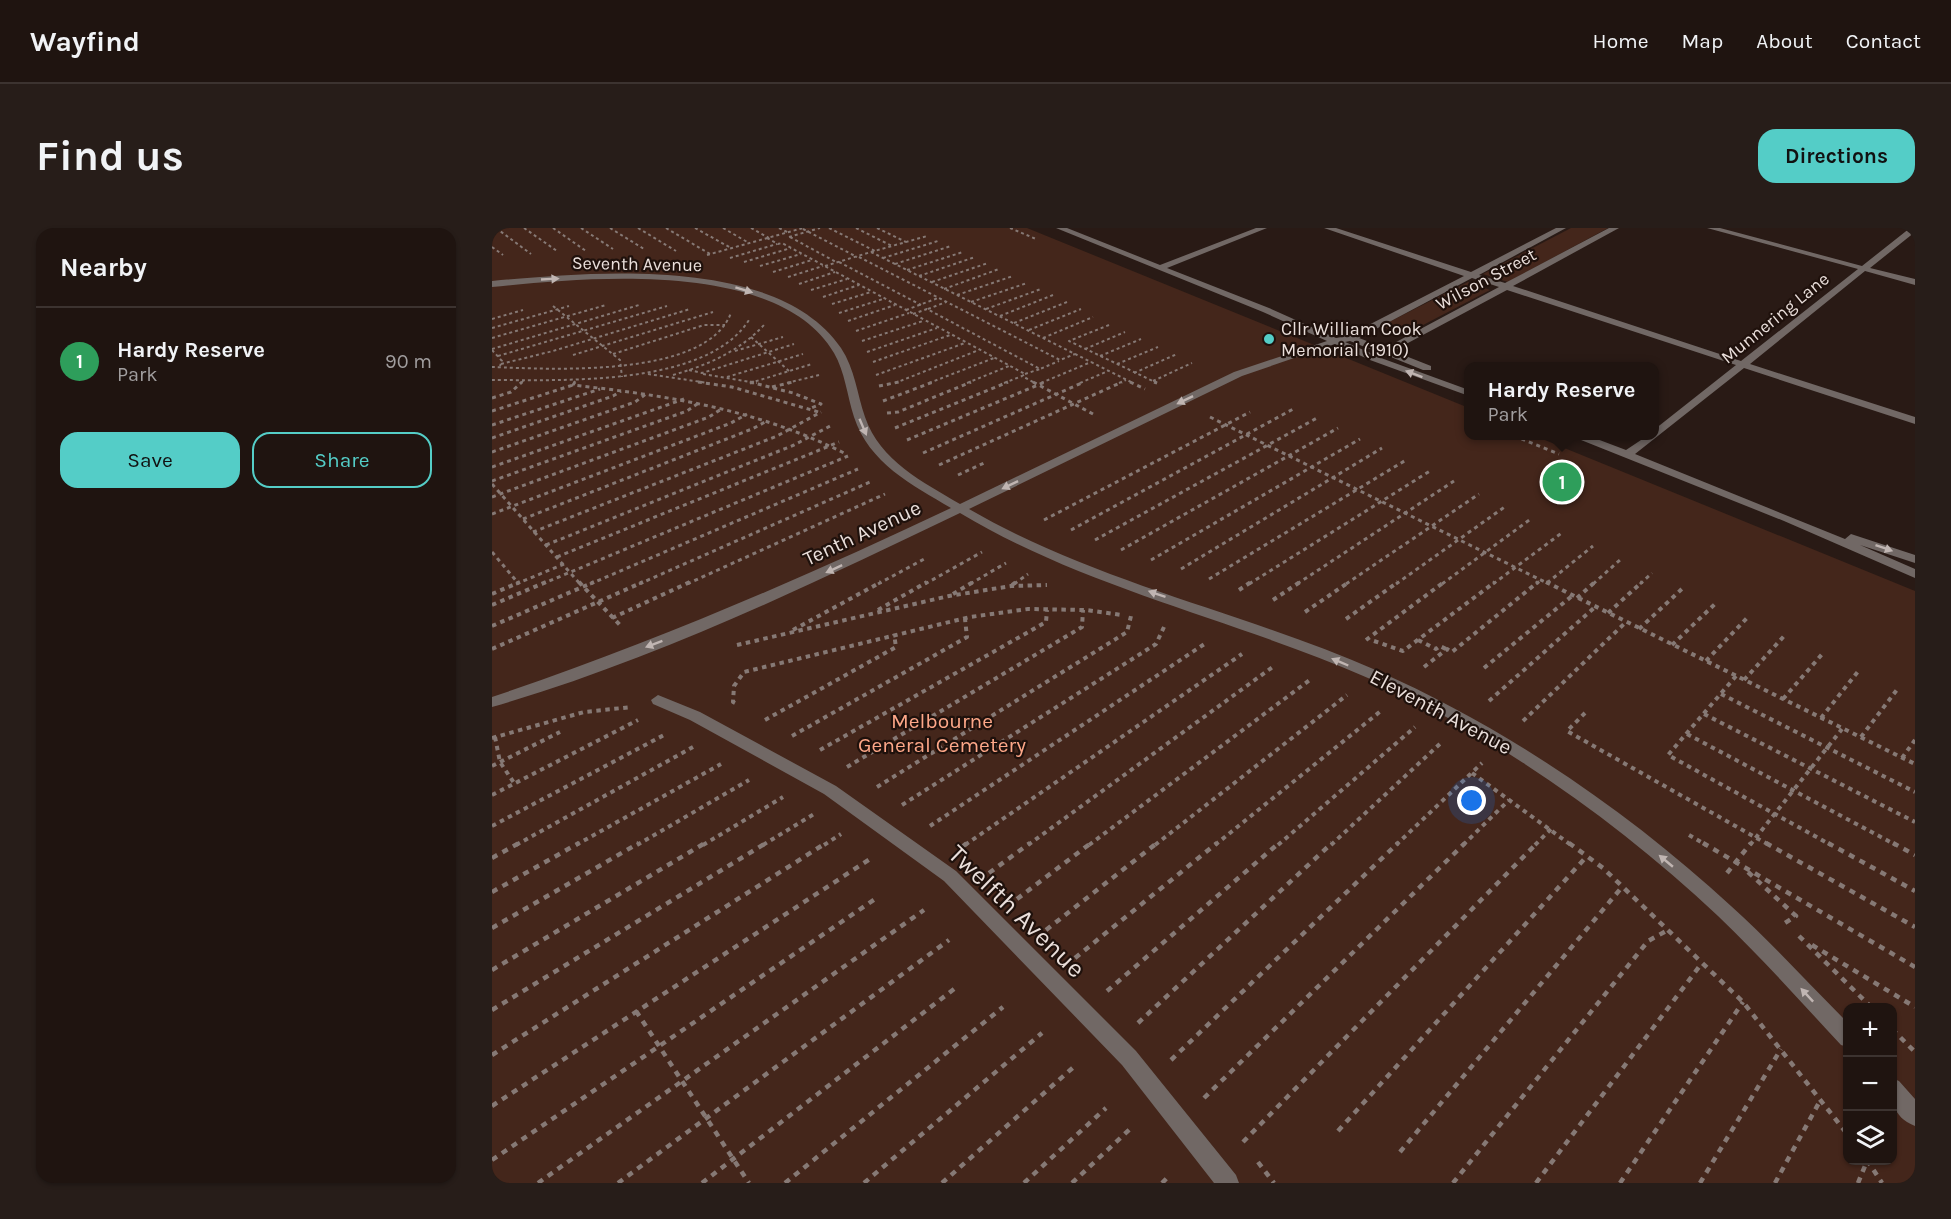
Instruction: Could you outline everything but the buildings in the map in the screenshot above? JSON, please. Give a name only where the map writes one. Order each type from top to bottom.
[{"type":"street","points":[[1060,228],[1266,310],[1385,351],[1464,387]]},
{"type":"street","points":[[1159,268],[1263,228]]},
{"type":"street","points":[[1328,228],[1915,421]]},
{"type":"street","name":"Wilson Street","points":[[1238,374],[1272,364],[1330,341],[1351,338],[1562,228]]},
{"type":"street","name":"Wilson Street","points":[[1372,358],[1615,228]]},
{"type":"street","points":[[1711,228],[1915,282]]},
{"type":"street","name":"Munnering Lane","points":[[1659,431],[1915,228]]},
{"type":"street","name":"Seventh Avenue","points":[[492,284],[609,277],[675,278],[752,292],[801,314],[828,340],[847,372],[860,418],[877,449],[910,478],[959,509]]},
{"type":"street","points":[[1266,310],[1330,341],[1464,391]]},
{"type":"street","name":"Tenth Avenue","points":[[492,702],[635,651],[811,579],[1238,374]]},
{"type":"street","points":[[1593,440],[1788,518],[1915,574]]},
{"type":"street","name":"Munnering Lane","points":[[1628,454],[1647,440]]},
{"type":"street","name":"Eleventh Avenue","points":[[959,509],[1071,562],[1288,641],[1373,675],[1428,701],[1501,742],[1603,811],[1708,897],[1732,918],[1843,1033]]},
{"type":"street","points":[[1788,518],[1915,559]]},
{"type":"street","name":"Twelfth Avenue","points":[[653,707],[695,716],[830,790],[950,876],[1129,1058],[1227,1183]]},
{"type":"street","points":[[1897,1093],[1915,1115]]},
{"type":"path","points":[[496,228],[533,255]]},
{"type":"path","points":[[524,228],[561,254]]},
{"type":"path","points":[[553,228],[591,254]]},
{"type":"path","points":[[581,228],[619,253]]},
{"type":"path","points":[[610,228],[650,253]]},
{"type":"path","points":[[638,228],[682,254]]},
{"type":"path","points":[[666,228],[710,254]]},
{"type":"path","points":[[695,228],[731,248]]},
{"type":"path","points":[[723,228],[750,243]]},
{"type":"path","points":[[751,228],[1010,366],[1038,385],[1101,419]]},
{"type":"path","points":[[779,228],[787,232]]},
{"type":"path","points":[[701,257],[802,228],[1060,360]]},
{"type":"path","points":[[789,237],[820,228]]},
{"type":"path","points":[[829,228],[875,251]]},
{"type":"path","points":[[856,228],[893,246]]},
{"type":"path","points":[[877,228],[906,242]]},
{"type":"path","points":[[783,234],[921,305]]},
{"type":"path","points":[[825,266],[927,236]]},
{"type":"path","points":[[882,258],[938,241]]},
{"type":"path","points":[[895,264],[951,246]]},
{"type":"path","points":[[871,252],[1127,380],[1181,402],[1915,764]]},
{"type":"path","points":[[906,270],[963,252]]},
{"type":"path","points":[[918,276],[975,257]]},
{"type":"path","points":[[931,282],[988,263]]},
{"type":"path","points":[[944,289],[999,269]]},
{"type":"path","points":[[957,295],[1012,276]]},
{"type":"path","points":[[532,280],[530,287],[621,360],[622,377]]},
{"type":"path","points":[[971,303],[1027,282]]},
{"type":"path","points":[[985,309],[1041,289]]},
{"type":"path","points":[[492,380],[576,381],[622,377],[692,360],[723,346],[742,331],[752,312],[752,292]]},
{"type":"path","points":[[801,314],[872,292]]},
{"type":"path","points":[[999,316],[1053,295]]},
{"type":"path","points":[[749,383],[789,371],[883,298]]},
{"type":"path","points":[[905,310],[939,298]]},
{"type":"path","points":[[702,374],[770,352],[828,340],[946,302]]},
{"type":"path","points":[[1013,323],[1067,302]]},
{"type":"path","points":[[492,339],[610,303]]},
{"type":"path","points":[[732,352],[751,337],[769,318],[778,303]]},
{"type":"path","points":[[500,366],[502,361],[492,349],[641,304]]},
{"type":"path","points":[[498,356],[671,304]]},
{"type":"path","points":[[727,378],[780,361],[828,340],[896,305]]},
{"type":"path","points":[[492,328],[569,306]]},
{"type":"path","points":[[492,368],[696,307]]},
{"type":"path","points":[[500,366],[581,370],[622,367],[668,357],[709,339],[725,325],[732,309]]},
{"type":"path","points":[[927,309],[1040,369]]},
{"type":"path","points":[[1028,331],[1081,309]]},
{"type":"path","points":[[573,355],[721,311]]},
{"type":"path","points":[[1043,338],[1094,317]]},
{"type":"path","points":[[670,376],[758,344],[865,340],[924,320]]},
{"type":"path","points":[[612,354],[704,325],[725,325]]},
{"type":"path","points":[[1109,325],[1069,341],[1153,381],[1181,402]]},
{"type":"path","points":[[828,340],[873,351],[938,327]]},
{"type":"path","points":[[1085,349],[1125,332]]},
{"type":"path","points":[[847,372],[951,335]]},
{"type":"path","points":[[751,337],[789,371]]},
{"type":"path","points":[[1100,357],[1141,339]]},
{"type":"path","points":[[771,388],[817,375],[847,372],[883,374],[965,342]]},
{"type":"path","points":[[1117,365],[1158,347]]},
{"type":"path","points":[[852,390],[892,384],[979,350]]},
{"type":"path","points":[[556,557],[831,445],[866,432],[903,426],[1075,354]]},
{"type":"path","points":[[1134,373],[1177,354]]},
{"type":"path","points":[[856,406],[891,400],[994,358]]},
{"type":"path","points":[[877,449],[912,439],[1092,362]]},
{"type":"path","points":[[1153,381],[1193,362]]},
{"type":"path","points":[[860,418],[898,412],[1010,366]]},
{"type":"path","points":[[689,370],[805,396],[821,404],[811,408]]},
{"type":"path","points":[[891,463],[926,452],[1109,371]]},
{"type":"path","points":[[643,373],[732,387],[811,408],[866,432]]},
{"type":"path","points":[[492,398],[511,392],[524,380]]},
{"type":"path","points":[[910,478],[1127,380]]},
{"type":"path","points":[[573,385],[576,381]]},
{"type":"path","points":[[492,411],[573,385],[647,393],[724,407],[747,414],[812,436],[849,456]]},
{"type":"path","points":[[492,425],[603,388]]},
{"type":"path","points":[[492,438],[613,396],[621,390]]},
{"type":"path","points":[[492,452],[635,402],[647,393]]},
{"type":"path","points":[[492,467],[684,399]]},
{"type":"path","points":[[635,651],[621,626],[533,532],[492,483],[687,411],[700,402]]},
{"type":"path","points":[[492,497],[709,417],[724,407]]},
{"type":"path","points":[[1071,530],[1295,408]]},
{"type":"path","points":[[533,532],[792,429],[821,412]]},
{"type":"path","points":[[1044,520],[1250,412]]},
{"type":"path","points":[[492,514],[731,423],[747,414]]},
{"type":"path","points":[[1095,540],[1317,418]]},
{"type":"path","points":[[546,545],[812,436],[841,420]]},
{"type":"path","points":[[523,519],[768,421]]},
{"type":"path","points":[[1121,550],[1338,428]]},
{"type":"path","points":[[1151,560],[1360,439]]},
{"type":"path","points":[[1181,569],[1382,448]]},
{"type":"path","points":[[492,605],[855,453]]},
{"type":"path","points":[[1209,579],[1406,460]]},
{"type":"path","points":[[492,626],[864,466]]},
{"type":"path","points":[[1239,590],[1430,471]]},
{"type":"path","points":[[1273,600],[1454,481]]},
{"type":"path","points":[[492,649],[871,482]]},
{"type":"path","points":[[612,618],[891,491]]},
{"type":"path","points":[[1305,612],[1479,494]]},
{"type":"path","points":[[1346,619],[1506,506]]},
{"type":"path","points":[[1360,645],[1532,518]]},
{"type":"path","points":[[1368,639],[1403,651],[1563,532]]},
{"type":"path","points":[[1546,583],[1593,546]]},
{"type":"path","points":[[874,613],[983,551]]},
{"type":"path","points":[[492,552],[518,583]]},
{"type":"path","points":[[787,633],[931,555]]},
{"type":"path","points":[[1484,668],[1621,560]]},
{"type":"path","points":[[949,596],[1007,562]]},
{"type":"path","points":[[492,594],[564,564]]},
{"type":"path","points":[[1011,586],[1029,573]]},
{"type":"path","points":[[1608,613],[1652,573]]},
{"type":"path","points":[[1418,639],[1436,650],[1440,646],[1452,652],[1541,580]]},
{"type":"path","points":[[729,646],[949,596],[1011,586],[1054,585]]},
{"type":"path","points":[[1640,629],[1684,587]]},
{"type":"path","points":[[1672,645],[1716,603]]},
{"type":"path","points":[[1490,700],[1595,607]]},
{"type":"path","points":[[740,706],[733,702],[734,687],[744,672],[894,634],[965,619],[1029,609],[1083,610],[1139,617]]},
{"type":"path","points":[[826,758],[817,752],[1046,622],[1047,610]]},
{"type":"path","points":[[851,773],[844,769],[1082,627],[1083,610]]},
{"type":"path","points":[[882,795],[874,789],[1127,632],[1131,616]]},
{"type":"path","points":[[1706,661],[1747,618]]},
{"type":"path","points":[[800,742],[790,736],[967,637],[965,619]]},
{"type":"path","points":[[909,814],[899,807],[1156,644],[1166,622],[1157,620]]},
{"type":"path","points":[[1501,742],[1626,622]]},
{"type":"path","points":[[764,720],[896,647],[894,634]]},
{"type":"path","points":[[1744,680],[1785,635]]},
{"type":"path","points":[[936,834],[927,828],[1209,640]]},
{"type":"path","points":[[956,851],[1239,658],[1248,646]]},
{"type":"path","points":[[1422,669],[1447,649]]},
{"type":"path","points":[[1783,699],[1824,652]]},
{"type":"path","points":[[995,883],[986,876],[1276,664]]},
{"type":"path","points":[[1821,718],[1860,669]]},
{"type":"path","points":[[1014,902],[1318,673]]},
{"type":"path","points":[[1736,676],[1668,755],[1915,891]]},
{"type":"path","points":[[1861,737],[1899,687]]},
{"type":"path","points":[[1045,931],[1354,690]]},
{"type":"path","points":[[1721,694],[1915,792]]},
{"type":"path","points":[[1075,959],[1387,706]]},
{"type":"path","points":[[514,783],[500,762],[494,737],[584,712],[635,707]]},
{"type":"path","points":[[492,795],[653,707]]},
{"type":"path","points":[[1585,713],[1567,732],[1915,927]]},
{"type":"path","points":[[1704,714],[1915,822]]},
{"type":"path","points":[[756,716],[773,726]]},
{"type":"path","points":[[1107,991],[1420,722]]},
{"type":"path","points":[[1708,897],[1842,729]]},
{"type":"path","points":[[492,766],[560,732]]},
{"type":"path","points":[[1687,734],[1915,855]]},
{"type":"path","points":[[492,826],[665,735]]},
{"type":"path","points":[[1137,1024],[1448,737]]},
{"type":"path","points":[[1902,758],[1915,740]]},
{"type":"path","points":[[492,858],[701,742]]},
{"type":"path","points":[[492,892],[730,759]]},
{"type":"path","points":[[1170,1061],[1484,761]]},
{"type":"path","points":[[1472,773],[1587,856],[1668,930],[1743,1002],[1843,1128]]},
{"type":"path","points":[[492,928],[758,775]]},
{"type":"path","points":[[492,970],[784,796]]},
{"type":"path","points":[[1204,1098],[1509,800]]},
{"type":"path","points":[[492,1010],[824,807]]},
{"type":"path","points":[[492,1055],[851,828]]},
{"type":"path","points":[[1243,1142],[1551,829]]},
{"type":"path","points":[[1688,834],[1915,967]]},
{"type":"path","points":[[492,1106],[882,851]]},
{"type":"path","points":[[1338,1131],[1587,856]]},
{"type":"path","points":[[1743,867],[1796,916],[1784,922],[1791,928]]},
{"type":"path","points":[[1400,1152],[1622,886]]},
{"type":"path","points":[[1008,895],[1022,909]]},
{"type":"path","points":[[492,1160],[878,897]]},
{"type":"path","points":[[538,1183],[924,909]]},
{"type":"path","points":[[1037,924],[1052,938]]},
{"type":"path","points":[[1453,1183],[1648,941],[1668,930]]},
{"type":"path","points":[[1797,934],[1867,1003]]},
{"type":"path","points":[[618,1183],[949,940]]},
{"type":"path","points":[[1804,940],[1915,1007]]},
{"type":"path","points":[[1067,952],[1083,966]]},
{"type":"path","points":[[1536,1183],[1702,963]]},
{"type":"path","points":[[702,1183],[958,986]]},
{"type":"path","points":[[1103,986],[1114,999]]},
{"type":"path","points":[[1620,1183],[1743,1002]]},
{"type":"path","points":[[785,1183],[1003,1007]]},
{"type":"path","points":[[636,1011],[749,1183]]},
{"type":"path","points":[[1130,1016],[1144,1032]]},
{"type":"path","points":[[864,1183],[1042,1033]]},
{"type":"path","points":[[1897,1033],[1915,1053]]},
{"type":"path","points":[[1700,1183],[1781,1049]]},
{"type":"path","points":[[1163,1053],[1177,1068]]},
{"type":"path","points":[[942,1183],[1077,1064]]},
{"type":"path","points":[[1197,1090],[1212,1107]]},
{"type":"path","points":[[1775,1183],[1821,1099]]},
{"type":"path","points":[[1024,1183],[1106,1108]]},
{"type":"path","points":[[1072,1183],[1130,1129]]},
{"type":"path","points":[[1235,1133],[1249,1150]]},
{"type":"path","points":[[1255,1159],[1274,1183]]},
{"type":"path","points":[[1858,1183],[1865,1165]]},
{"type":"path","points":[[1870,1165],[1882,1183]]},
{"type":"green space","name":"Melbourne General Cemetery","points":[[492,228],[1027,228],[1464,406],[1464,440],[1545,440],[1915,591],[1915,1183],[492,1183]]},
{"type":"green space","points":[[1571,228],[1608,228],[1508,282],[1483,274]]},
{"type":"green space","points":[[1468,282],[1490,290],[1404,335],[1381,326]]},
{"type":"place","name":"Cllr William Cook Memorial (1910)","points":[[1269,339]]},
{"type":"place","name":"Hardy Reserve","points":[[1562,482]]}]
